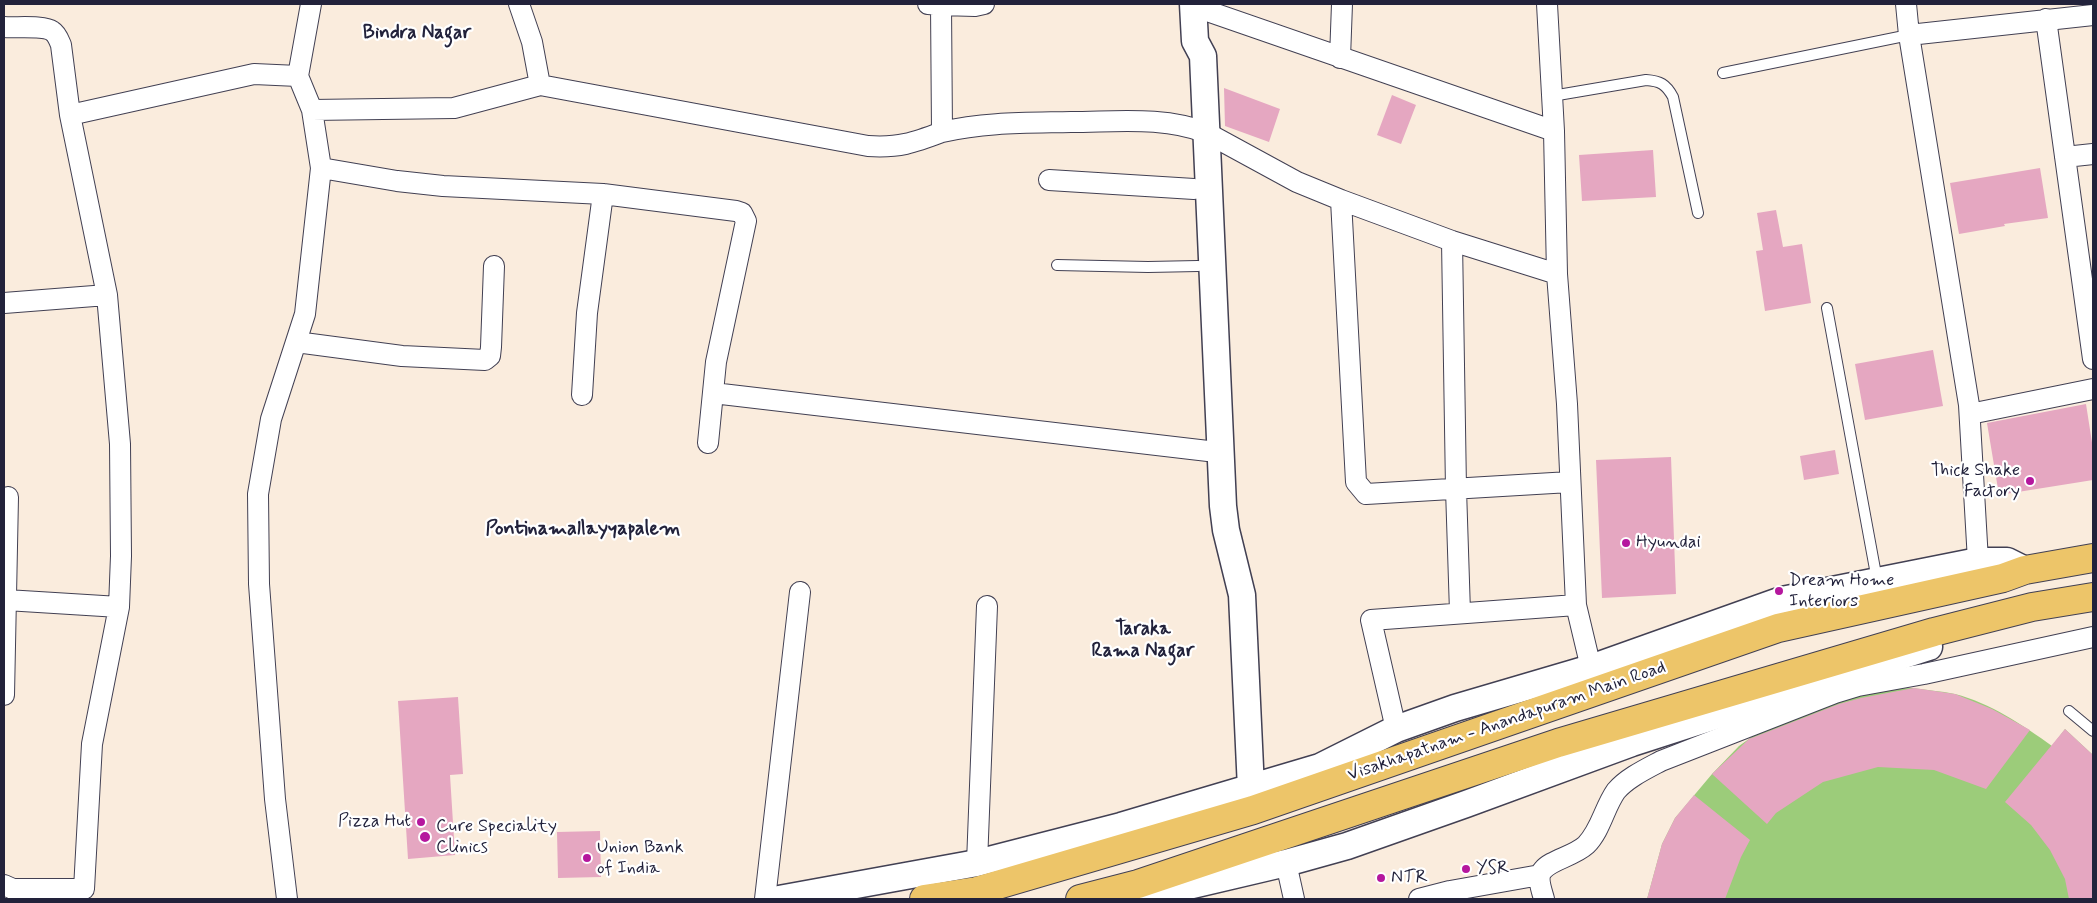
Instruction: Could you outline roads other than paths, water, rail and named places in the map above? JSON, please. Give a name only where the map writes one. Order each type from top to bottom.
[{"type":"main road","name":"Visakhapatnam - Anandapuram Main Road","points":[[924,899],[977,890],[1253,810],[1778,628],[2003,578],[2025,570],[2093,558]]},
{"type":"main road","name":"Visakhapatnam - Anandapuram Main Road","points":[[1080,899],[1138,884],[1558,743],[1934,632],[2032,607],[2093,597]]},
{"type":"street","points":[[287,899],[275,799],[259,584],[258,494],[271,419],[305,314],[321,168],[312,110],[298,76],[311,4]]},
{"type":"street","points":[[519,4],[532,42],[540,85]]},
{"type":"street","points":[[942,132],[935,4],[975,6],[984,4]]},
{"type":"street","points":[[1340,58],[1342,4]]},
{"type":"street","points":[[1547,4],[1554,131],[1556,274],[1567,404],[1576,605],[1591,668]]},
{"type":"street","points":[[1906,4],[1909,35],[1970,414],[1978,561]]},
{"type":"street","points":[[1245,790],[1227,601],[1212,527],[1194,189],[1203,56],[1195,41],[1193,5],[1340,58],[1554,131]]},
{"type":"street","points":[[1909,35],[2036,15],[2093,15]]},
{"type":"street","points":[[2036,15],[2065,157],[2093,359]]},
{"type":"street","points":[[4,27],[45,28],[57,36],[61,45],[70,115],[107,295],[120,444],[121,556],[119,606],[92,744],[84,889],[13,888],[4,884]]},
{"type":"street","points":[[70,115],[254,74],[298,76]]},
{"type":"street","points":[[312,110],[454,108],[540,85],[868,146],[908,145],[942,132],[967,126],[1138,121],[1174,123],[1199,130],[1297,182],[1341,200],[1452,241],[1556,274]]},
{"type":"street","points":[[1199,130],[1223,506],[1226,530],[1242,595],[1245,790]]},
{"type":"street","points":[[2065,157],[2093,154]]},
{"type":"street","points":[[321,168],[397,181],[443,186],[604,194],[742,213],[746,221],[716,362],[708,443]]},
{"type":"street","points":[[1050,180],[1194,189]]},
{"type":"street","points":[[582,395],[587,313],[604,194]]},
{"type":"street","points":[[1341,200],[1356,482],[1366,494],[1570,482]]},
{"type":"street","points":[[1452,241],[1460,612]]},
{"type":"street","points":[[296,342],[402,356],[485,360],[490,356],[491,347],[494,266]]},
{"type":"street","points":[[4,303],[107,295]]},
{"type":"street","points":[[1970,414],[2093,389]]},
{"type":"street","points":[[713,393],[1208,451]]},
{"type":"street","points":[[4,695],[8,498]]},
{"type":"street","points":[[780,899],[977,863],[1121,826],[1245,790],[1320,767],[1396,729],[1455,708],[1591,668],[1782,600],[1978,561],[2007,562],[2025,570]]},
{"type":"street","points":[[765,899],[800,592]]},
{"type":"street","points":[[6,600],[119,606]]},
{"type":"street","points":[[1396,729],[1371,620],[1576,605]]},
{"type":"street","points":[[977,863],[987,606]]},
{"type":"street","points":[[1133,899],[1286,863],[1374,836],[1632,743],[1996,626],[2032,607]]},
{"type":"street","points":[[1544,899],[1540,875],[1543,868],[1580,850],[1590,841],[1617,790],[1639,773],[1661,761],[1835,693],[1858,686],[1924,674],[2093,637]]},
{"type":"street","points":[[1632,743],[1639,773]]},
{"type":"street","points":[[1286,863],[1294,899]]},
{"type":"street","points":[[1418,899],[1450,891],[1540,875]]},
{"type":"lane","points":[[1723,72],[1909,35]]},
{"type":"lane","points":[[1552,96],[1646,80],[1660,81],[1669,88],[1673,96],[1698,213]]},
{"type":"lane","points":[[1057,265],[1198,266]]},
{"type":"lane","points":[[1827,308],[1877,581]]},
{"type":"lane","points":[[2069,710],[2093,731]]},
{"type":"place","name":"Thick Shake Factory","points":[[2030,481]]},
{"type":"place","name":"Hyundai","points":[[1626,543]]},
{"type":"place","name":"Dream Home Interiors","points":[[1779,591]]},
{"type":"place","name":"Pizza Hut","points":[[421,822]]},
{"type":"place","name":"Cure Speciality Clinics","points":[[425,837]]},
{"type":"place","name":"Union Bank of India","points":[[587,858]]},
{"type":"place","name":"YSR","points":[[1466,869]]},
{"type":"place","name":"NTR","points":[[1381,878]]},
{"type":"district","name":"Bindra Nagar","points":[[417,34]]},
{"type":"district","name":"Pontinamallayyapalem","points":[[583,530]]},
{"type":"district","name":"Taraka Rama Nagar","points":[[1143,641]]}]
